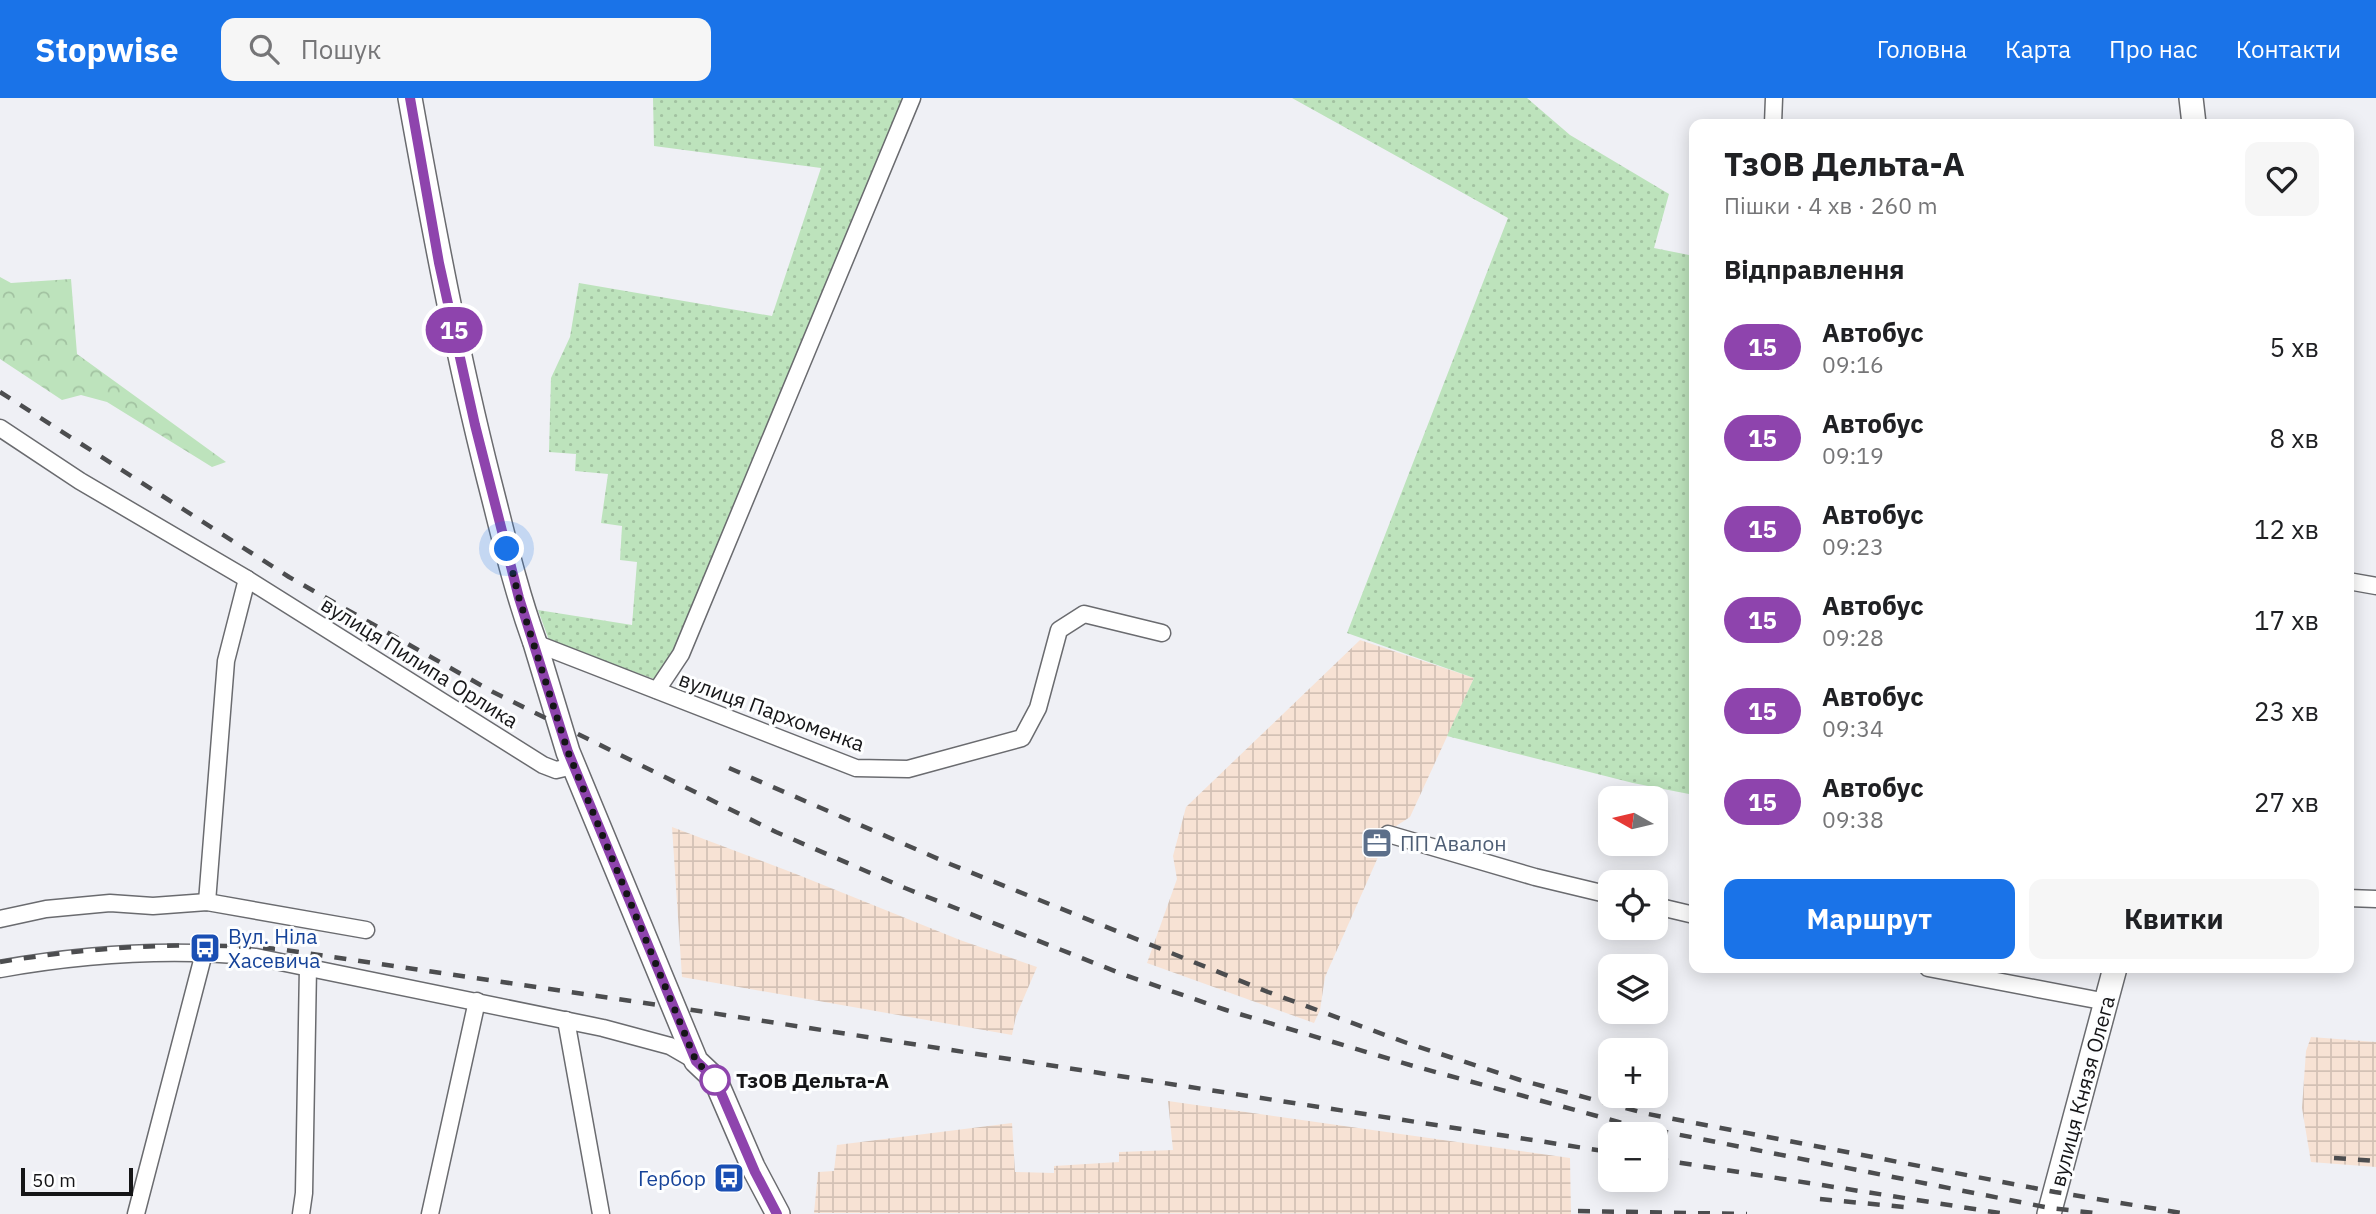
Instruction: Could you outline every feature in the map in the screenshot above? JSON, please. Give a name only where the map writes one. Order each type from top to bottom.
[{"type":"street","points":[[410,98],[439,263],[475,425],[519,598],[570,759],[696,1061]]},
{"type":"street","points":[[657,690],[681,654],[912,98]]},
{"type":"street","points":[[1773,119],[1774,98]]},
{"type":"street","points":[[2191,98],[2193,119]]},
{"type":"street","name":"вулиця Пилипа Орлика","points":[[0,428],[80,481],[247,579],[543,765],[556,770],[570,759]]},
{"type":"street","points":[[207,902],[226,661],[247,579]]},
{"type":"street","points":[[2354,582],[2376,586]]},
{"type":"street","name":"вулиця Пархоменка","points":[[534,641],[856,768],[908,769],[1022,738],[1038,708],[1059,630],[1084,614],[1162,633]]},
{"type":"street","points":[[1388,834],[1535,877],[1598,892]]},
{"type":"street","points":[[2354,898],[2376,900]]},
{"type":"street","points":[[0,919],[46,909],[110,903],[153,906],[207,902],[366,930]]},
{"type":"street","points":[[1668,909],[1689,914]]},
{"type":"street","points":[[0,970],[60,958],[132,952],[256,957],[566,1020],[670,1046],[696,1061],[715,1079],[755,1172],[778,1214]]},
{"type":"street","points":[[136,1214],[204,953]]},
{"type":"street","points":[[301,1214],[308,967]]},
{"type":"street","points":[[1954,973],[2106,1002]]},
{"type":"street","name":"вулиця Князя Олега","points":[[2049,1214],[2114,973]]},
{"type":"street","points":[[430,1214],[477,1001]]},
{"type":"street","points":[[566,1020],[601,1214]]},
{"type":"shaded area","points":[[1360,640],[1474,678],[1410,817],[1390,830],[1325,977],[1320,1010],[1314,1023],[1147,963],[1177,879],[1173,856],[1186,807]]},
{"type":"shaded area","points":[[672,827],[960,940],[1037,967],[1016,1016],[1012,1035],[682,977]]},
{"type":"shaded area","points":[[2311,1037],[2376,1042],[2376,1167],[2311,1162],[2302,1108],[2306,1051]]},
{"type":"shaded area","points":[[1168,1101],[1570,1158],[1571,1214],[814,1213],[818,1172],[834,1171],[837,1145],[1012,1123],[1015,1172],[1054,1173],[1054,1166],[1119,1162],[1119,1152],[1173,1150]]},
{"type":"green space","points":[[653,98],[912,98],[663,682],[550,643],[538,610],[632,625],[637,562],[620,560],[622,526],[601,523],[608,474],[575,471],[576,454],[549,452],[551,378],[570,337],[579,283],[772,316],[821,168],[654,146]]},
{"type":"green space","points":[[1292,98],[1527,98],[1570,135],[1669,194],[1654,248],[1689,255],[1689,794],[1668,790],[1668,786],[1633,783],[1447,736],[1474,678],[1347,633],[1508,218]]},
{"type":"green space","points":[[0,277],[11,283],[71,279],[77,354],[226,462],[212,467],[107,402],[81,395],[62,400],[0,359]]},
{"type":"railway","points":[[0,392],[289,577],[493,692],[776,832],[905,888],[1122,974],[1226,1010],[1410,1065],[1630,1125],[2050,1208],[2103,1214]]},
{"type":"railway","points":[[729,768],[950,864],[1268,992],[1407,1043],[1520,1080],[1648,1114],[2055,1192],[2187,1214]]},
{"type":"railway","points":[[0,962],[139,947],[279,949],[1598,1150]]},
{"type":"railway","points":[[2334,1158],[2376,1161]]},
{"type":"railway","points":[[1668,1161],[2006,1214]]},
{"type":"railway","points":[[1820,1199],[1904,1207]]},
{"type":"railway","points":[[1578,1211],[1747,1214]]},
{"type":"bus line","name":"15","points":[[410,98],[439,263],[475,425],[519,598],[568,752],[696,1061],[715,1079],[755,1172],[777,1214]]},
{"type":"place","name":"ПП Авалон","points":[[1377,843]]},
{"type":"place","name":"Вул. Ніла Хасевича","points":[[205,948]]},
{"type":"place","name":"ТзОВ Дельта-А","points":[[715,1080]]},
{"type":"place","name":"Гербор","points":[[729,1178]]},
{"type":"route","points":[[507,549],[519,598],[573,766],[696,1061],[715,1080]]}]
